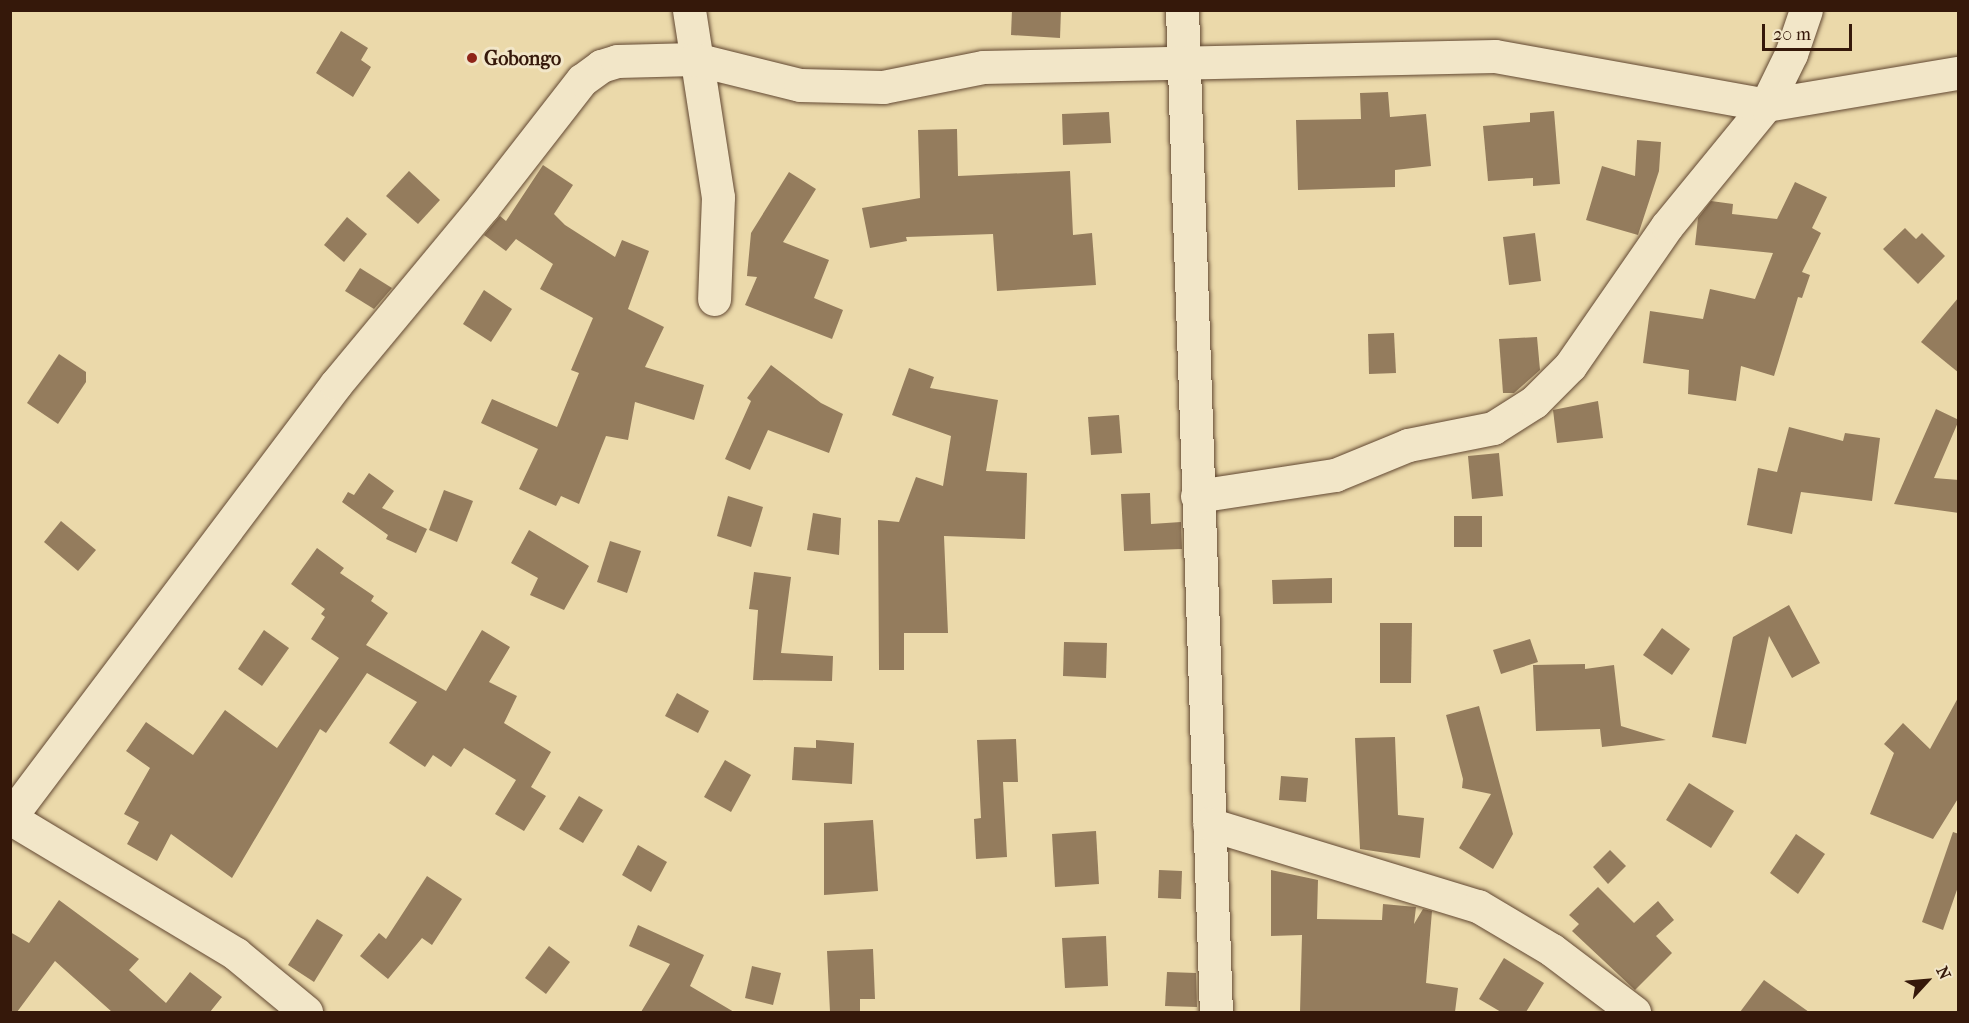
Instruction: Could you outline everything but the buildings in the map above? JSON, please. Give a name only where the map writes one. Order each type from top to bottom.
[{"type":"street","points":[[689,10],[718,197],[714,299]]},
{"type":"street","points":[[1182,10],[1216,1012]]},
{"type":"street","points":[[1197,496],[1335,475],[1408,445],[1493,428],[1534,402],[1570,366],[1667,226],[1766,105],[1791,54],[1806,10]]},
{"type":"street","points":[[306,1012],[236,954],[10,817],[336,384],[483,207],[582,80],[617,62],[695,58],[800,85],[883,87],[983,67],[1495,56],[1766,105],[1959,73]]},
{"type":"street","points":[[1209,824],[1478,906],[1552,950],[1635,1012]]},
{"type":"place","name":"Gobongo","points":[[472,58]]}]
